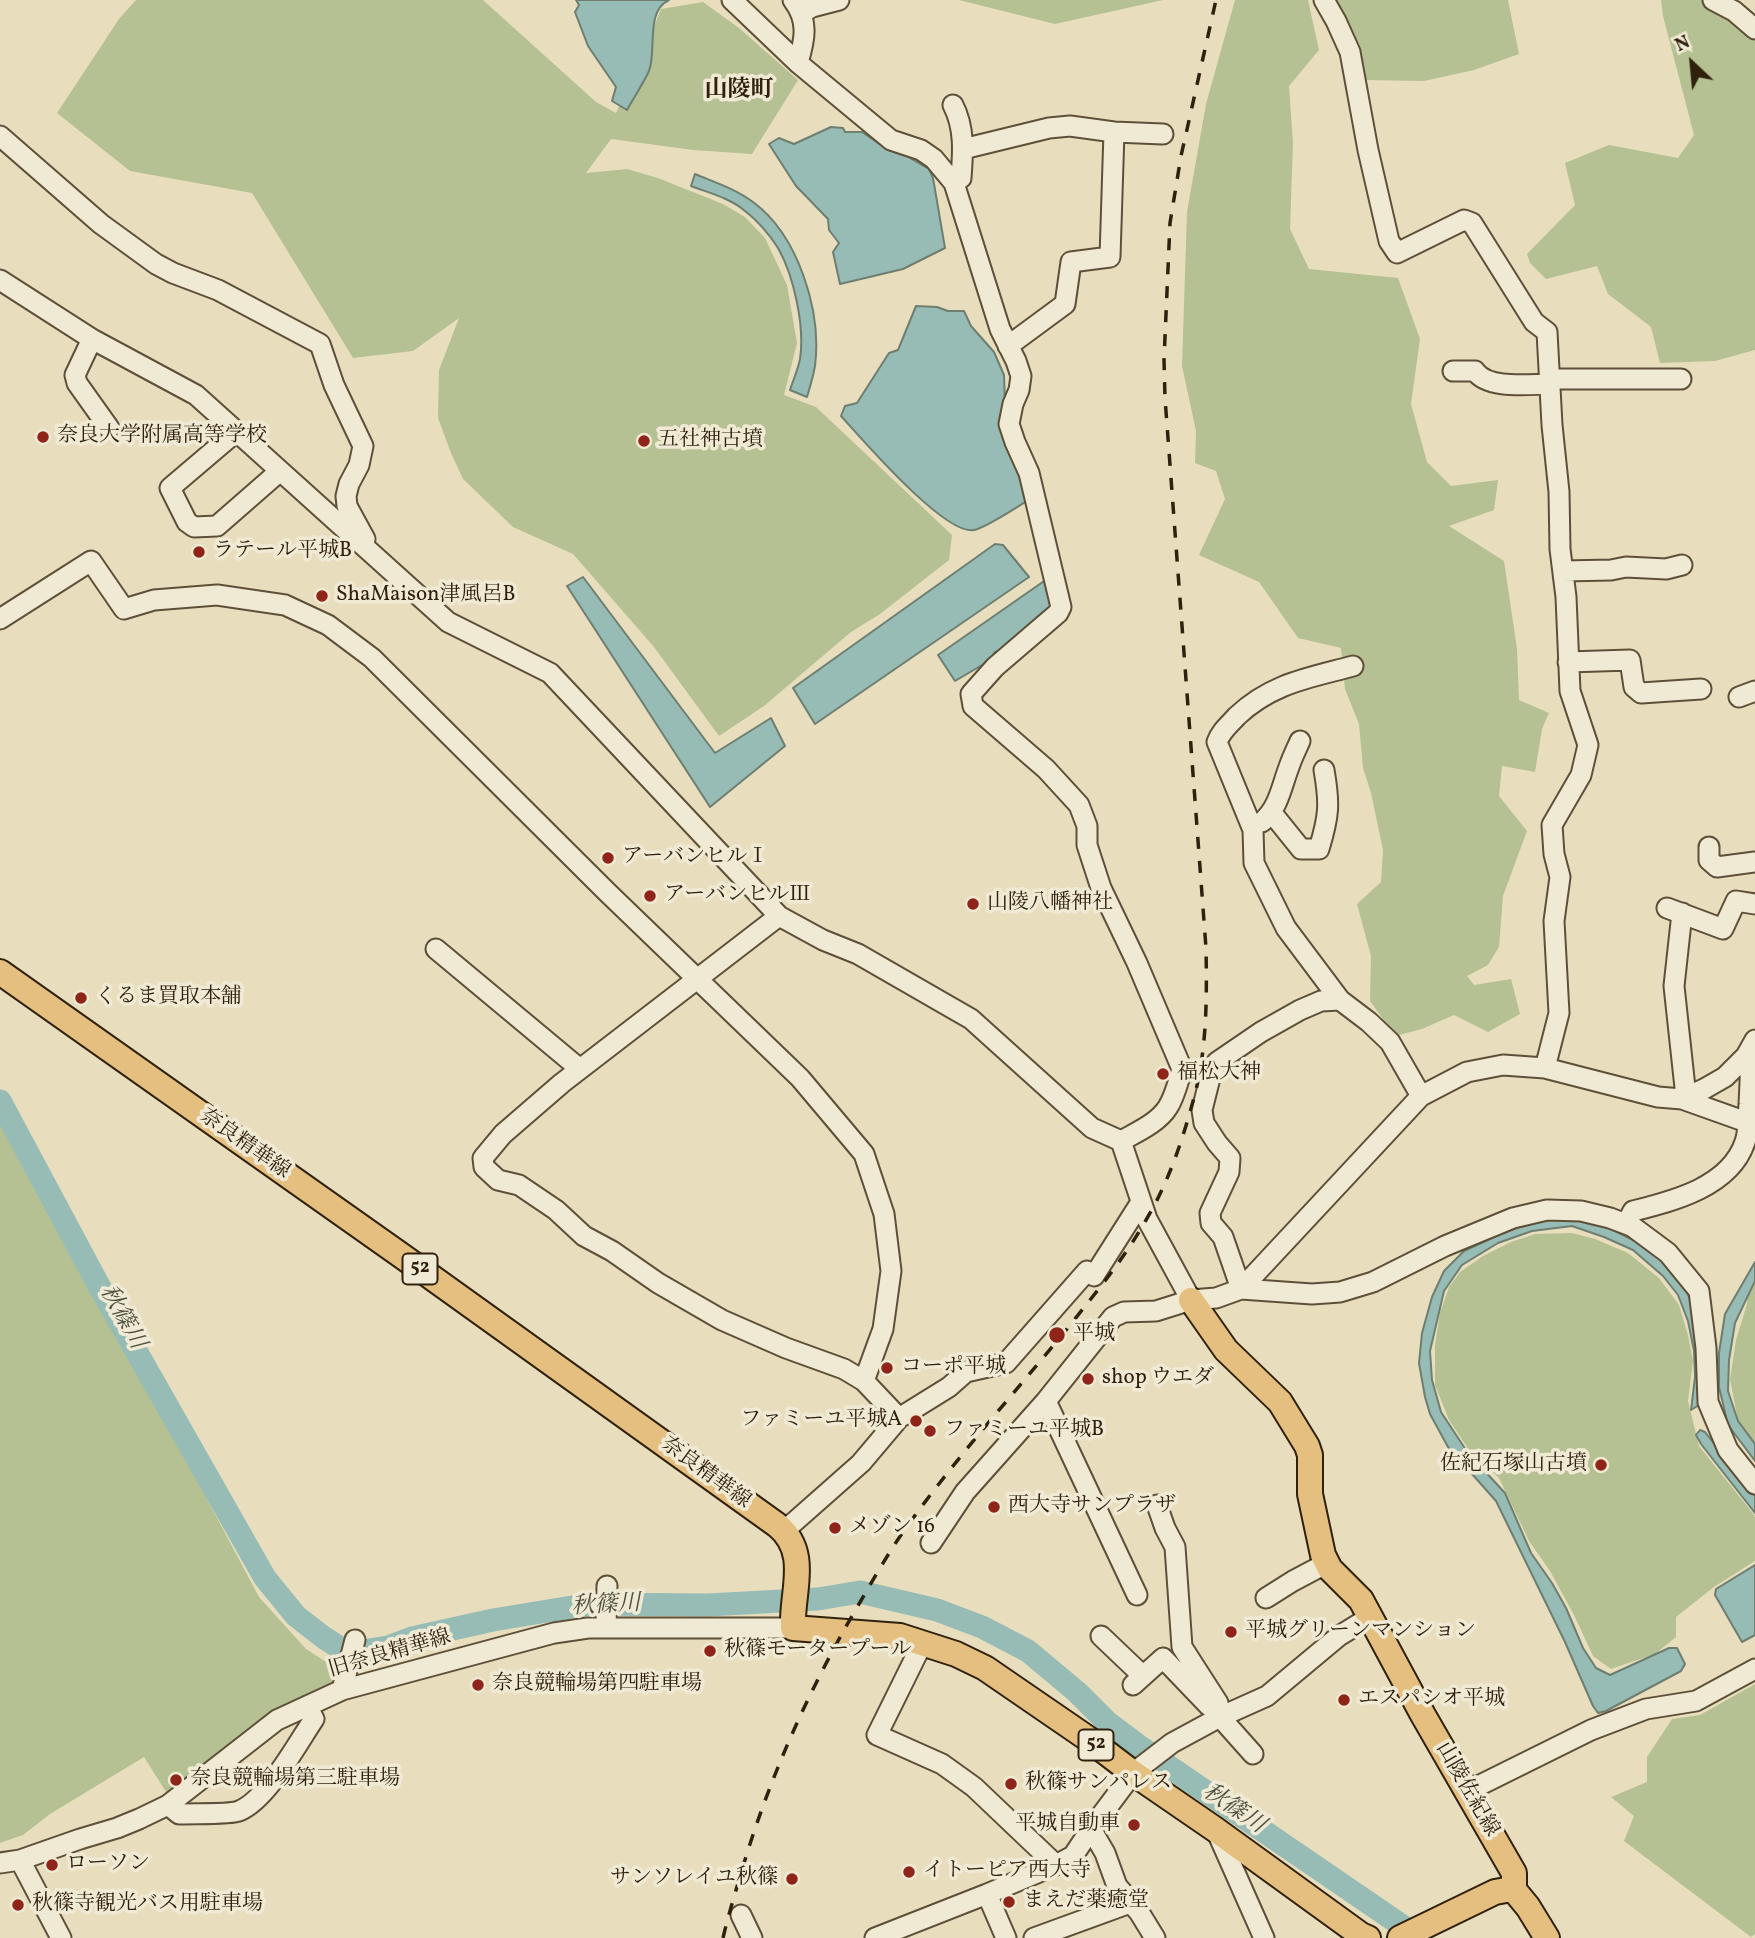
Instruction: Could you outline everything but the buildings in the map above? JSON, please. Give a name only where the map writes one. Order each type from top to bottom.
[{"type":"main road","name":"奈良精華線","points":[[0,972],[397,1252],[784,1531]]},
{"type":"main road","name":"山陵佐紀線","points":[[1191,1300],[1226,1350],[1280,1402],[1307,1446],[1310,1455],[1310,1494],[1323,1555],[1330,1569],[1360,1600],[1370,1617],[1514,1873],[1514,1891]]},
{"type":"main road","points":[[784,1531],[795,1552],[798,1565],[792,1623]]},
{"type":"main road","name":"52","points":[[792,1623],[900,1636],[956,1654],[985,1668],[1136,1771],[1368,1938]]},
{"type":"main road","points":[[1400,1938],[1506,1889],[1514,1891],[1528,1906],[1547,1938]]},
{"type":"street","points":[[732,0],[798,63],[891,140],[920,150],[934,159],[954,183],[1000,329],[1021,376],[1009,424],[1014,442],[1029,473],[1061,607],[1058,613],[995,667],[971,694],[973,706],[1046,769],[1079,805],[1087,826],[1087,845],[1101,888],[1137,963],[1182,1069],[1167,1109],[1145,1128],[1121,1141]]},
{"type":"street","points":[[798,63],[805,40],[805,25],[797,7],[812,7],[839,0]]},
{"type":"street","points":[[1324,0],[1350,52],[1368,150],[1390,241],[1397,253],[1464,220],[1472,223],[1534,322],[1547,332],[1570,691],[1588,745],[1581,775],[1552,825],[1554,854],[1560,877],[1555,921],[1559,1013],[1545,1068]]},
{"type":"street","points":[[1713,0],[1734,10],[1755,29]]},
{"type":"street","points":[[953,105],[958,115],[963,149],[961,178],[954,183]]},
{"type":"street","points":[[963,149],[1049,128],[1070,126],[1114,132],[1163,134]]},
{"type":"street","points":[[1008,346],[1065,303],[1071,262],[1110,257],[1114,132]]},
{"type":"street","points":[[0,136],[101,224],[156,264],[218,290],[320,344],[334,385],[363,446],[359,466],[346,496],[347,506],[365,539],[360,542]]},
{"type":"street","points":[[0,281],[92,339],[196,395],[448,622],[550,673],[779,916],[823,940],[858,954],[971,1019],[1093,1128],[1121,1141],[1147,1219],[1191,1300]]},
{"type":"street","points":[[92,339],[75,375],[77,383],[108,428]]},
{"type":"street","points":[[1453,371],[1475,371],[1479,377],[1490,383],[1681,379]]},
{"type":"street","points":[[237,431],[170,488],[187,522],[194,527],[216,526],[280,471]]},
{"type":"street","points":[[0,619],[91,561],[124,609],[154,600],[217,595],[285,605],[328,625],[372,658],[536,822],[800,1078],[864,1154],[884,1214],[891,1271],[883,1329],[864,1381]]},
{"type":"street","points":[[1563,571],[1626,567],[1666,569],[1682,565]]},
{"type":"street","points":[[1568,662],[1630,660],[1634,687],[1640,693],[1701,689]]},
{"type":"street","points":[[1353,666],[1290,682],[1253,702],[1221,732],[1217,742],[1253,830],[1254,863],[1286,928],[1340,1000],[1390,1042],[1421,1096]]},
{"type":"street","points":[[1253,830],[1272,813],[1300,741]]},
{"type":"street","points":[[1272,813],[1301,849],[1319,849],[1328,819],[1324,770]]},
{"type":"street","points":[[1709,847],[1709,860],[1717,867],[1755,862]]},
{"type":"street","points":[[1684,1098],[1674,986],[1674,910],[1723,929],[1735,901],[1755,904]]},
{"type":"street","points":[[779,916],[580,1069],[503,1134],[483,1157],[484,1167],[498,1180],[519,1185],[555,1210],[584,1236],[722,1320],[786,1348],[844,1369],[864,1381],[899,1418]]},
{"type":"street","points":[[436,949],[580,1069]]},
{"type":"street","points":[[1241,1289],[1223,1237],[1211,1223],[1210,1213],[1229,1172],[1230,1158],[1204,1123],[1202,1110],[1210,1078],[1217,1062],[1261,1032],[1321,1001],[1340,1000]]},
{"type":"street","points":[[1684,1098],[1704,1090],[1725,1076],[1746,1056],[1754,1043]]},
{"type":"street","points":[[1626,1224],[1633,1211],[1702,1189],[1727,1170],[1736,1158],[1751,1124],[1754,1043]]},
{"type":"street","points":[[1241,1289],[1421,1096],[1467,1072],[1503,1065],[1545,1068],[1658,1097],[1684,1098],[1751,1124]]},
{"type":"street","points":[[784,1531],[861,1463],[899,1418],[949,1387],[966,1372],[1006,1363],[1087,1271],[1094,1276],[1141,1202]]},
{"type":"street","points":[[931,1543],[965,1492],[1046,1401],[1113,1317],[1124,1312],[1156,1311],[1191,1300],[1216,1298],[1241,1289],[1312,1294],[1340,1292],[1373,1282],[1445,1246],[1513,1218],[1547,1210],[1581,1211],[1633,1227],[1668,1252],[1699,1291],[1706,1348],[1708,1402],[1728,1450],[1755,1484]]},
{"type":"street","points":[[1046,1401],[1137,1595]]},
{"type":"street","points":[[1157,1505],[1175,1547],[1182,1647],[1218,1703],[1220,1717]]},
{"type":"street","points":[[1266,1598],[1327,1563]]},
{"type":"street","points":[[606,1628],[607,1586]]},
{"type":"street","points":[[885,1936],[1073,1856],[1136,1771],[1172,1743],[1267,1696],[1339,1636],[1370,1617]]},
{"type":"street","name":"旧奈良精華線","points":[[0,1863],[20,1860],[117,1828],[168,1805],[277,1720],[342,1690],[554,1633],[588,1628],[792,1623]]},
{"type":"street","points":[[1101,1636],[1138,1680],[1163,1658],[1253,1754]]},
{"type":"street","points":[[342,1690],[355,1640]]},
{"type":"street","points":[[923,1642],[877,1735],[942,1764],[974,1787],[1056,1865]]},
{"type":"street","points":[[1468,1791],[1591,1730],[1646,1709],[1696,1701],[1755,1669]]},
{"type":"street","points":[[168,1805],[179,1814],[238,1812],[255,1801],[270,1784],[314,1718],[307,1706]]},
{"type":"street","points":[[1091,1829],[1105,1853],[1117,1886],[1139,1912],[1155,1938]]},
{"type":"street","points":[[1216,1830],[1264,1938]]},
{"type":"street","points":[[0,1874],[20,1860],[56,1937]]},
{"type":"street","points":[[987,1894],[1006,1938]]},
{"type":"street","points":[[1034,1938],[1130,1903]]},
{"type":"street","points":[[741,1915],[752,1938]]},
{"type":"green space","points":[[136,0],[483,0],[596,102],[616,113],[661,9],[703,2],[739,28],[798,80],[752,154],[693,150],[611,139],[586,173],[627,169],[658,178],[723,204],[745,217],[765,238],[787,285],[797,343],[784,395],[816,407],[952,535],[949,560],[880,614],[851,632],[764,706],[719,736],[654,647],[573,554],[513,527],[463,479],[438,418],[439,370],[459,318],[413,351],[353,358],[252,193],[130,171],[57,113],[119,19]]},
{"type":"green space","points":[[959,0],[1163,0],[1055,24]]},
{"type":"green space","points":[[1235,0],[1308,0],[1319,50],[1289,86],[1293,143],[1290,229],[1309,269],[1398,278],[1420,339],[1411,404],[1427,462],[1451,486],[1498,480],[1494,510],[1449,526],[1504,561],[1517,649],[1519,700],[1549,713],[1542,729],[1535,772],[1502,766],[1499,796],[1527,831],[1503,896],[1499,947],[1488,965],[1467,976],[1474,985],[1511,979],[1520,1014],[1488,1032],[1454,1015],[1422,1029],[1395,1036],[1370,1001],[1371,956],[1357,904],[1381,882],[1383,850],[1363,768],[1359,724],[1345,689],[1341,648],[1298,638],[1259,582],[1199,555],[1225,499],[1216,471],[1195,463],[1196,431],[1182,366],[1187,212],[1206,104]]},
{"type":"green space","points":[[1334,0],[1508,0],[1519,54],[1474,70],[1424,81],[1364,80],[1360,45]]},
{"type":"green space","points":[[1661,0],[1729,0],[1740,2],[1755,14],[1755,350],[1715,361],[1660,363],[1651,327],[1608,294],[1597,266],[1546,279],[1530,263],[1527,254],[1575,205],[1565,163],[1609,145],[1678,158],[1694,135]]},
{"type":"green space","points":[[0,1109],[259,1597],[306,1649],[340,1671],[339,1684],[168,1795],[144,1757],[50,1814],[23,1835],[0,1843]]},
{"type":"green space","points":[[1572,1233],[1628,1253],[1659,1278],[1679,1305],[1693,1361],[1688,1401],[1699,1446],[1755,1516],[1755,1561],[1714,1587],[1676,1617],[1676,1637],[1655,1654],[1611,1669],[1593,1656],[1550,1571],[1529,1541],[1499,1478],[1469,1450],[1449,1420],[1435,1385],[1435,1345],[1440,1313],[1449,1287],[1460,1272],[1483,1256],[1511,1242],[1535,1234]]},
{"type":"green space","points":[[1755,1283],[1755,1444],[1738,1421],[1730,1379],[1748,1291]]},
{"type":"green space","points":[[1755,1684],[1755,1934],[1751,1937],[1624,1841],[1634,1816],[1611,1797],[1647,1782],[1647,1757],[1672,1719],[1700,1715]]},
{"type":"water","points":[[576,0],[669,0],[662,5],[654,22],[649,71],[627,110],[612,101],[616,87],[588,46],[575,12],[579,5]]},
{"type":"water","points":[[831,127],[843,128],[845,132],[862,132],[887,149],[903,154],[929,169],[933,178],[945,248],[903,269],[840,284],[833,252],[839,243],[829,230],[828,219],[796,186],[769,144],[779,138],[794,144]]},
{"type":"water","points":[[695,174],[753,202],[769,216],[794,254],[804,276],[815,322],[815,366],[807,397],[790,390],[800,359],[801,332],[793,287],[784,259],[759,223],[739,206],[691,186]]},
{"type":"water","points":[[916,306],[964,311],[971,326],[994,352],[1004,375],[1006,431],[1030,499],[974,530],[961,528],[925,503],[841,416],[845,406],[857,403],[889,353],[898,350]]},
{"type":"water","points":[[995,544],[1003,545],[1029,577],[815,724],[793,688]]},
{"type":"water","points":[[583,577],[715,753],[771,718],[785,746],[710,807],[567,586]]},
{"type":"water","points":[[1047,579],[1056,608],[1003,650],[995,652],[989,661],[955,681],[938,655]]},
{"type":"water","points":[[1570,1218],[1599,1223],[1659,1253],[1680,1279],[1693,1304],[1700,1334],[1699,1405],[1691,1410],[1695,1377],[1694,1351],[1688,1321],[1678,1295],[1663,1276],[1633,1250],[1572,1226],[1532,1231],[1498,1243],[1462,1265],[1444,1291],[1430,1351],[1432,1380],[1441,1412],[1468,1453],[1505,1493],[1531,1553],[1552,1583],[1583,1648],[1596,1668],[1610,1675],[1669,1648],[1677,1648],[1685,1664],[1681,1671],[1598,1713],[1496,1501],[1448,1447],[1430,1414],[1419,1363],[1422,1333],[1432,1297],[1444,1271],[1464,1251],[1507,1231],[1543,1220]]},
{"type":"water","points":[[1755,1262],[1755,1281],[1735,1323],[1729,1360],[1728,1391],[1738,1421],[1755,1444],[1755,1461],[1728,1425],[1719,1387],[1719,1353],[1725,1314]]},
{"type":"water","points":[[1700,1430],[1705,1432],[1755,1496],[1755,1513],[1701,1444],[1696,1435]]},
{"type":"water","points":[[1755,1565],[1755,1635],[1742,1642],[1715,1595],[1716,1589]]},
{"type":"waterway","name":"秋篠川","points":[[0,1101],[98,1284],[265,1578],[296,1616],[340,1648],[362,1651],[388,1647],[412,1638],[493,1620],[590,1604],[708,1605],[818,1599],[860,1592],[937,1610],[982,1627],[1028,1651],[1077,1692],[1107,1722],[1139,1746],[1420,1938]]},
{"type":"railway","points":[[723,1938],[752,1838],[777,1769],[807,1701],[841,1636],[891,1550],[922,1506],[1063,1334],[1137,1235],[1154,1207],[1173,1164],[1197,1086],[1205,1027],[1206,948],[1164,360],[1170,223],[1181,156],[1216,0]]},
{"type":"place","name":"奈良大学附属高等学校","points":[[43,437]]},
{"type":"place","name":"五社神古墳","points":[[644,441]]},
{"type":"place","name":"ラテール平城B","points":[[199,552]]},
{"type":"place","name":"ShaMaison津風呂B","points":[[322,596]]},
{"type":"place","name":"アーバンヒルⅠ","points":[[608,858]]},
{"type":"place","name":"アーバンヒルⅢ","points":[[650,896]]},
{"type":"place","name":"山陵八幡神社","points":[[973,904]]},
{"type":"place","name":"くるま買取本舗","points":[[81,998]]},
{"type":"place","name":"福松大神","points":[[1163,1074]]},
{"type":"place","name":"平城","points":[[1057,1335]]},
{"type":"place","name":"コーポ平城","points":[[887,1368]]},
{"type":"place","name":"shop ウエダ","points":[[1088,1379]]},
{"type":"place","name":"ファミーユ平城A","points":[[916,1421]]},
{"type":"place","name":"ファミーユ平城B","points":[[930,1431]]},
{"type":"place","name":"佐紀石塚山古墳","points":[[1601,1465]]},
{"type":"place","name":"西大寺サンプラザ","points":[[994,1507]]},
{"type":"place","name":"メゾン 16","points":[[835,1528]]},
{"type":"place","name":"平城グリーンマンション","points":[[1231,1632]]},
{"type":"place","name":"秋篠モータープール","points":[[710,1651]]},
{"type":"place","name":"奈良競輪場第四駐車場","points":[[478,1685]]},
{"type":"place","name":"エスパシオ平城","points":[[1344,1700]]},
{"type":"place","name":"奈良競輪場第三駐車場","points":[[176,1780]]},
{"type":"place","name":"秋篠サンパレス","points":[[1011,1784]]},
{"type":"place","name":"平城自動車","points":[[1134,1825]]},
{"type":"place","name":"ローソン","points":[[52,1865]]},
{"type":"place","name":"イトーピア西大寺","points":[[909,1872]]},
{"type":"place","name":"サンソレイユ秋篠","points":[[792,1879]]},
{"type":"place","name":"まえだ薬癒堂","points":[[1009,1902]]},
{"type":"place","name":"秋篠寺観光バス用駐車場","points":[[18,1905]]},
{"type":"district","name":"山陵町","points":[[739,92]]}]
